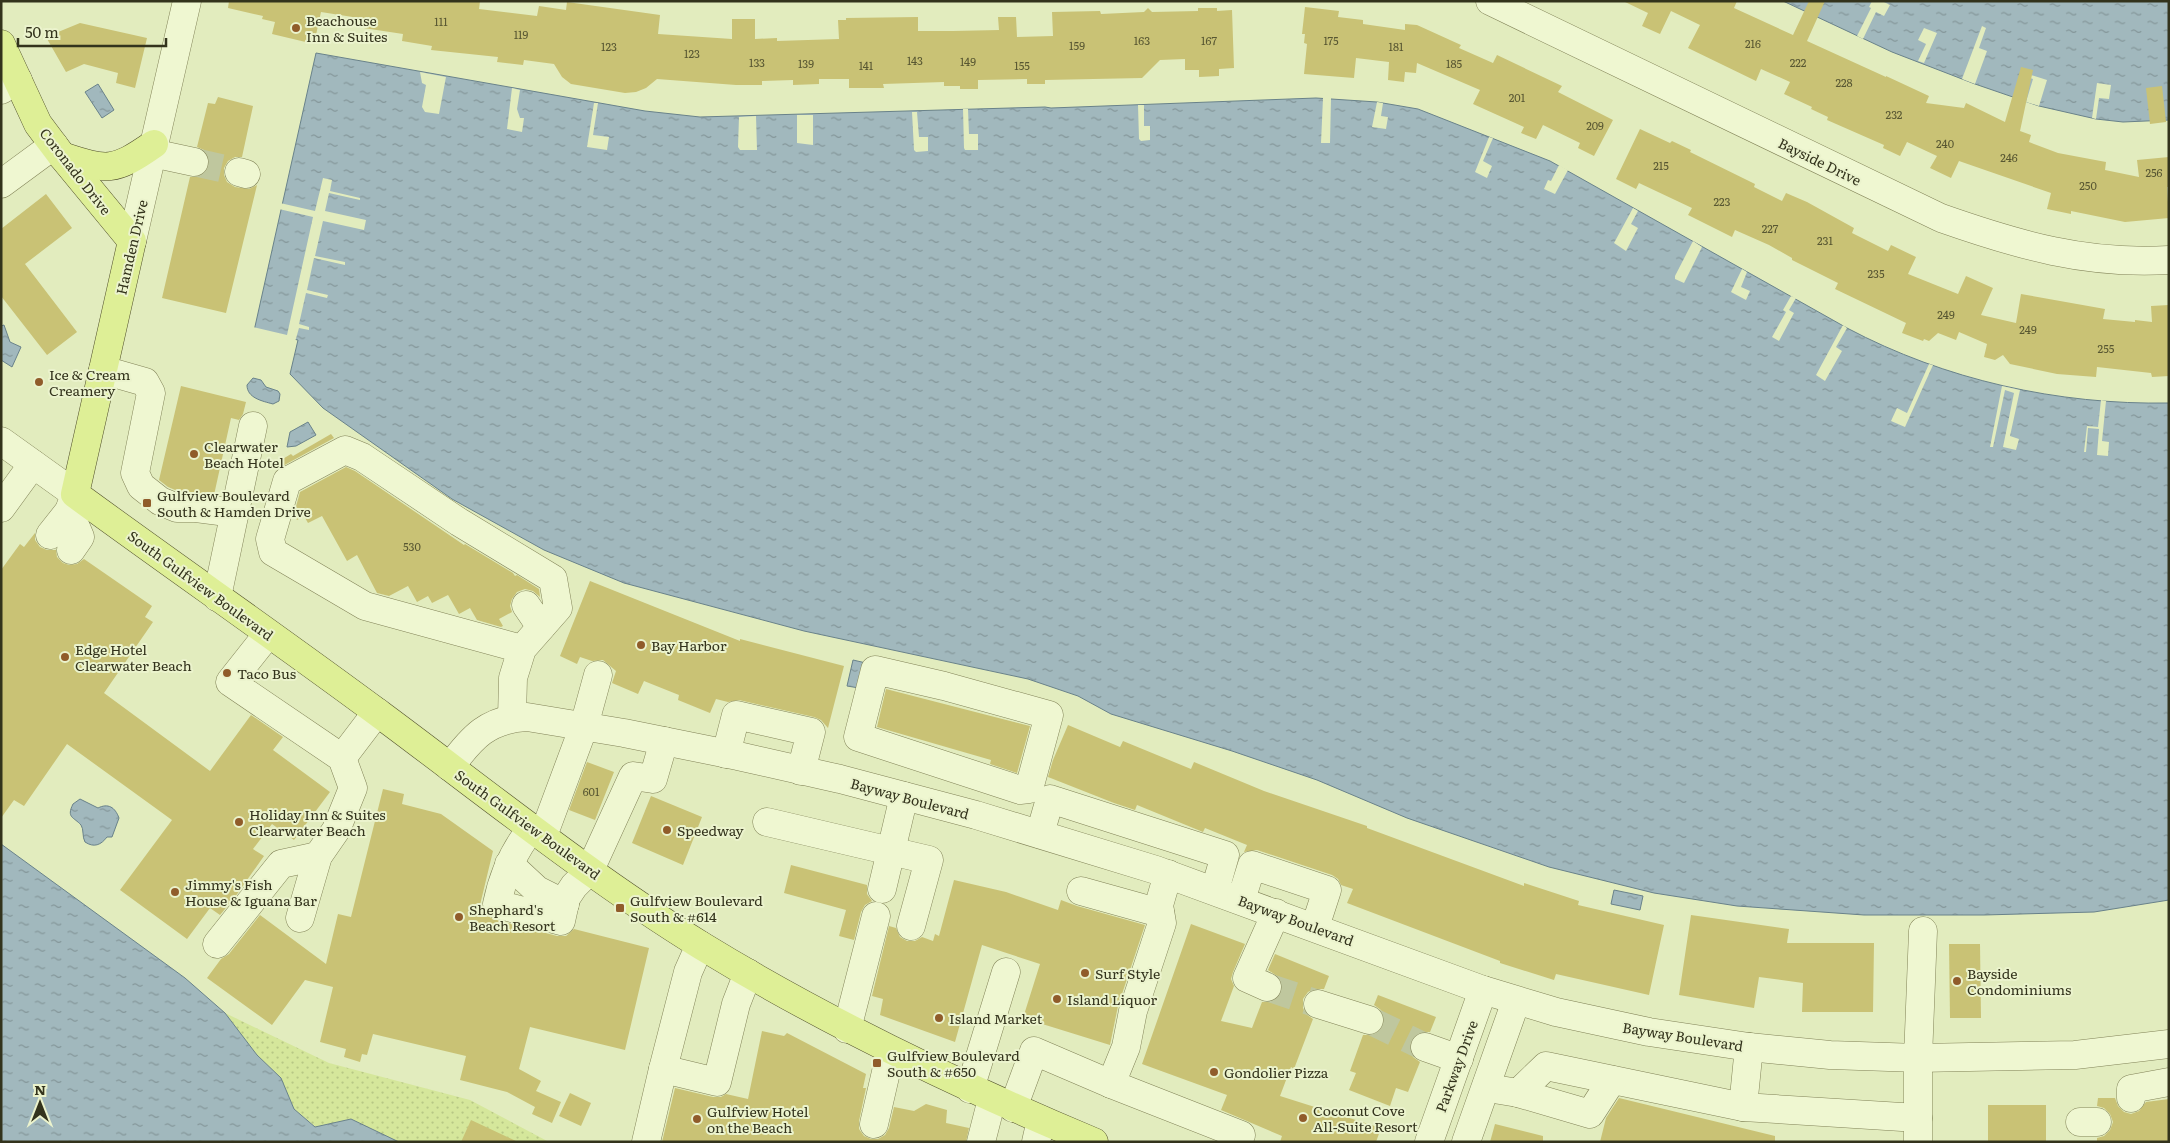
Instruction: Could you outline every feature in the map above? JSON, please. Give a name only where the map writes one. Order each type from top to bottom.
[{"type":"main road","name":"Coronado Drive","points":[[1,44],[10,85],[58,150],[132,241]]},
{"type":"main road","points":[[58,150],[93,167],[111,167],[129,161],[153,148]]},
{"type":"main road","name":"Hamden Drive","points":[[72,502],[132,241]]},
{"type":"main road","name":"South Gulfview Boulevard","points":[[72,502],[217,598],[377,712],[590,870],[700,944],[847,1029],[992,1099],[1039,1131],[1091,1141]]},
{"type":"street","name":"Hamden Drive","points":[[132,241],[187,1]]},
{"type":"street","name":"Bayside Drive","points":[[1490,1],[1941,218],[2005,240],[2077,256],[2134,262],[2169,260]]},
{"type":"street","points":[[153,148],[194,162]]},
{"type":"street","points":[[1,184],[58,150]]},
{"type":"street","points":[[103,370],[145,382],[151,393],[135,473],[141,486],[160,501],[177,508],[196,508],[235,513]]},
{"type":"street","points":[[217,598],[253,426]]},
{"type":"street","name":"South Gulfview Boulevard","points":[[1,441],[33,464],[72,502]]},
{"type":"street","points":[[512,718],[513,678],[522,649],[558,608],[553,578],[459,522],[362,457],[344,450],[316,471],[287,481],[270,539],[273,552],[365,606],[522,649]]},
{"type":"street","points":[[1,508],[33,464]]},
{"type":"street","points":[[60,543],[72,502]]},
{"type":"street","points":[[526,605],[542,627]]},
{"type":"street","points":[[268,634],[230,682],[342,758],[353,788],[336,830],[318,856],[300,918]]},
{"type":"street","points":[[875,670],[944,686],[1049,715],[1030,789],[1020,790],[858,737],[875,670]]},
{"type":"street","points":[[598,675],[584,726],[537,832],[518,846],[509,864],[497,904],[561,921],[565,904],[574,886],[590,870],[633,776],[653,779],[664,741]]},
{"type":"street","points":[[342,758],[377,712]]},
{"type":"street","points":[[726,754],[736,715],[811,732],[801,771]]},
{"type":"street","name":"Bayway Boulevard","points":[[450,767],[470,740],[485,729],[512,718],[535,718],[584,726],[726,754],[904,796],[1040,834],[1214,890],[1516,1001],[1556,1012],[1649,1032],[1749,1047],[1830,1055],[1918,1058],[2075,1056],[2169,1044]]},
{"type":"street","points":[[1011,826],[1020,790]]},
{"type":"street","points":[[882,889],[904,796]]},
{"type":"street","points":[[1040,834],[1050,799],[1225,856],[1214,890]]},
{"type":"street","points":[[767,822],[929,860],[911,926]]},
{"type":"street","points":[[217,944],[280,864],[318,856]]},
{"type":"street","points":[[509,864],[537,890],[565,904]]},
{"type":"street","points":[[1241,900],[1252,865],[1327,890],[1315,927]]},
{"type":"street","points":[[1111,1084],[1126,1047],[1134,1011],[1162,923],[1159,905],[1168,874]]},
{"type":"street","points":[[1081,891],[1160,913]]},
{"type":"street","points":[[1267,987],[1247,978],[1276,913]]},
{"type":"street","points":[[847,1029],[876,916]]},
{"type":"street","points":[[1518,1093],[1546,1066],[1743,1107],[1918,1130],[1918,1058],[1923,931]]},
{"type":"street","points":[[646,1142],[688,972],[700,944]]},
{"type":"street","points":[[981,1142],[992,1099],[1006,972]]},
{"type":"street","points":[[663,1070],[717,1082],[736,1004],[748,973]]},
{"type":"street","name":"Parkway Drive","points":[[1429,1142],[1483,990]]},
{"type":"street","points":[[1466,1142],[1516,1001]]},
{"type":"street","points":[[1318,1004],[1369,1020]]},
{"type":"street","points":[[1425,1047],[1459,1059]]},
{"type":"street","points":[[1743,1107],[1749,1047]]},
{"type":"street","points":[[992,1099],[1034,1051],[1111,1084],[1241,1135],[1238,1142]]},
{"type":"street","points":[[874,1124],[886,1072],[893,1052]]},
{"type":"street","points":[[1487,1084],[1500,1090],[1518,1093],[1590,1114],[1612,1080]]},
{"type":"street","points":[[2131,1098],[2131,1089],[2169,1082]]},
{"type":"sand","points":[[225,1013],[329,1063],[470,1100],[549,1142],[399,1142],[351,1119],[316,1127],[294,1109],[281,1078],[257,1055]]},
{"type":"water","points":[[1783,1],[2169,1],[2169,120],[2123,122],[2096,119],[2039,106],[1892,52]]},
{"type":"water","points":[[316,53],[645,111],[700,117],[1051,108],[1316,98],[1377,102],[1418,109],[1550,161],[1847,328],[1923,362],[2003,386],[2044,394],[2127,402],[2169,403],[2169,900],[2094,912],[1984,915],[1864,915],[1737,906],[1654,893],[1549,867],[1407,818],[1317,780],[1232,751],[1111,714],[1078,696],[1028,679],[804,631],[624,583],[544,550],[452,499],[323,408],[290,374],[298,340],[254,331]]},
{"type":"water","points":[[98,84],[114,110],[102,118],[85,92]]},
{"type":"water","points":[[4,325],[10,342],[21,347],[12,367],[1,360],[1,326]]},
{"type":"water","points":[[253,378],[261,380],[266,387],[278,391],[280,394],[279,401],[273,404],[252,396],[247,385]]},
{"type":"water","points":[[308,422],[316,435],[296,446],[287,447],[290,432]]},
{"type":"water","points":[[853,660],[866,663],[859,688],[847,686]]},
{"type":"water","points":[[80,799],[98,808],[108,806],[115,811],[119,818],[112,837],[107,837],[97,845],[85,842],[82,827],[72,817],[70,812],[73,804]]},
{"type":"water","points":[[1,844],[185,978],[225,1013],[257,1055],[281,1078],[294,1109],[315,1127],[351,1119],[399,1142],[1,1142]]},
{"type":"water","points":[[1614,890],[1643,896],[1640,910],[1611,904]]},
{"type":"pier","points":[[1872,1],[1882,1],[1890,5],[1884,16],[1876,12],[1863,39],[1857,36],[1871,8],[1869,7]]},
{"type":"pier","points":[[1982,26],[1986,28],[1979,48],[1987,51],[1975,84],[1962,79]]},
{"type":"pier","points":[[1924,28],[1937,33],[1924,63],[1918,61],[1926,44],[1918,40]]},
{"type":"pier","points":[[420,72],[446,77],[439,114],[425,112],[422,107],[426,85],[422,83]]},
{"type":"pier","points":[[2031,75],[2047,80],[2039,106],[2026,102],[2033,79],[2030,78]]},
{"type":"pier","points":[[2097,83],[2111,85],[2109,99],[2099,98],[2096,119],[2092,118]]},
{"type":"pier","points":[[512,88],[520,90],[517,109],[520,118],[524,118],[522,132],[507,129]]},
{"type":"pier","points":[[1323,98],[1331,98],[1330,143],[1321,143]]},
{"type":"pier","points":[[1377,102],[1383,103],[1381,116],[1388,117],[1386,129],[1372,127]]},
{"type":"pier","points":[[594,103],[598,103],[593,135],[609,137],[607,150],[587,147]]},
{"type":"pier","points":[[1138,105],[1144,105],[1144,126],[1150,126],[1150,140],[1141,141],[1139,139]]},
{"type":"pier","points":[[963,109],[968,109],[969,134],[978,134],[978,150],[965,150],[964,148]]},
{"type":"pier","points":[[912,112],[917,112],[919,137],[928,137],[928,151],[916,152],[914,150]]},
{"type":"pier","points":[[797,115],[813,115],[813,145],[797,143]]},
{"type":"pier","points":[[756,116],[757,150],[740,150],[738,147],[739,117]]},
{"type":"pier","points":[[1489,137],[1493,138],[1483,161],[1492,166],[1487,178],[1475,172]]},
{"type":"pier","points":[[1559,165],[1568,170],[1555,194],[1544,189],[1548,180],[1551,181]]},
{"type":"pier","points":[[323,178],[332,180],[330,191],[360,198],[360,200],[329,193],[325,211],[366,220],[364,230],[323,221],[315,256],[345,262],[345,265],[314,258],[307,290],[328,295],[327,298],[306,293],[299,324],[309,327],[309,330],[299,328],[295,342],[253,333],[253,327],[287,335],[313,217],[279,209],[280,203],[315,211]]},
{"type":"pier","points":[[1633,208],[1638,211],[1631,224],[1638,228],[1626,251],[1614,243]]},
{"type":"pier","points":[[1693,241],[1702,247],[1684,283],[1675,279],[1675,276]]},
{"type":"pier","points":[[1742,269],[1747,272],[1741,287],[1750,291],[1746,300],[1731,292]]},
{"type":"pier","points":[[1791,296],[1796,298],[1789,310],[1794,313],[1779,341],[1772,337],[1786,312],[1783,310]]},
{"type":"pier","points":[[1843,325],[1847,328],[1836,347],[1842,351],[1825,381],[1816,375]]},
{"type":"pier","points":[[1929,364],[1933,365],[1905,427],[1891,421],[1897,408],[1907,413]]},
{"type":"pier","points":[[2002,386],[2020,390],[2010,436],[2019,439],[2016,450],[2003,447],[2014,393],[2005,390],[1993,447],[1990,447]]},
{"type":"pier","points":[[2101,400],[2106,401],[2102,441],[2109,442],[2108,456],[2097,455],[2099,429],[2088,428],[2086,452],[2084,452],[2087,426],[2098,427]]},
{"type":"building","points":[[229,1],[480,1],[479,9],[537,16],[539,6],[566,10],[567,2],[660,15],[658,34],[732,39],[732,19],[755,19],[755,39],[777,38],[777,41],[839,39],[838,20],[846,20],[846,18],[918,17],[918,31],[953,31],[999,30],[998,17],[1016,17],[1017,37],[1053,36],[1052,12],[1100,11],[1101,14],[1144,12],[1148,8],[1152,12],[1198,11],[1198,8],[1217,8],[1217,11],[1232,10],[1234,68],[1219,69],[1219,76],[1199,77],[1199,70],[1185,70],[1185,59],[1160,60],[1142,78],[1045,80],[1045,84],[1027,84],[1027,79],[978,80],[978,89],[960,89],[960,86],[944,86],[944,82],[883,84],[884,88],[849,88],[849,79],[819,79],[819,84],[793,85],[793,80],[762,81],[762,85],[736,85],[657,79],[646,88],[636,92],[625,93],[571,84],[562,77],[554,64],[524,60],[523,65],[497,62],[498,57],[431,50],[432,46],[402,41],[403,34],[357,27],[359,18],[321,12],[314,44],[272,34],[275,22],[262,19],[263,16],[228,8]]},
{"type":"building","points":[[1623,1],[1737,1],[1734,8],[1793,35],[1809,1],[1825,1],[1807,41],[1929,96],[1926,103],[1964,108],[1966,103],[2005,122],[2021,67],[2033,70],[2020,131],[2031,135],[2029,142],[2058,153],[2106,162],[2105,170],[2139,177],[2137,160],[2169,157],[2169,187],[2167,187],[2169,218],[2125,222],[2071,211],[2071,214],[2047,209],[2051,193],[1959,161],[1951,178],[1930,168],[1937,156],[1907,142],[1900,156],[1883,148],[1884,145],[1827,120],[1828,117],[1811,109],[1812,107],[1784,94],[1790,82],[1761,69],[1756,81],[1688,48],[1700,25],[1671,11],[1660,34],[1642,26],[1648,13]]},
{"type":"building","points":[[1305,7],[1339,11],[1338,17],[1363,20],[1363,24],[1405,30],[1405,24],[1417,25],[1461,45],[1459,48],[1493,63],[1497,55],[1562,86],[1558,92],[1613,120],[1594,156],[1578,148],[1580,143],[1543,125],[1536,139],[1521,133],[1524,127],[1473,104],[1480,90],[1417,63],[1416,73],[1405,72],[1404,82],[1388,80],[1389,62],[1356,58],[1354,78],[1304,74],[1307,44],[1304,43],[1305,34],[1302,34]]},
{"type":"building","points":[[80,23],[147,38],[135,88],[116,83],[118,73],[84,64],[66,72],[46,37]]},
{"type":"building","points":[[2162,86],[2166,122],[2150,124],[2146,88]]},
{"type":"building","points":[[218,97],[253,106],[242,157],[235,157],[228,161],[224,168],[224,175],[227,182],[235,187],[249,189],[257,185],[226,313],[162,298],[190,177],[199,177],[206,172],[209,166],[209,157],[204,150],[197,147],[208,103],[215,104]]},
{"type":"building","points":[[1640,129],[1670,143],[1672,141],[1691,150],[1690,152],[1755,184],[1754,187],[1782,201],[1786,193],[1807,202],[1854,228],[1852,233],[1888,251],[1891,245],[1916,257],[1908,274],[1958,294],[1966,276],[1993,288],[1981,315],[2016,323],[2021,294],[2105,309],[2103,319],[2135,322],[2135,320],[2152,322],[2151,306],[2169,305],[2169,376],[2152,377],[2151,373],[2097,367],[2096,377],[2057,374],[2010,364],[2003,355],[1995,360],[1984,357],[1987,344],[1959,332],[1956,340],[1938,333],[1929,341],[1924,339],[1923,341],[1902,333],[1906,323],[1835,289],[1838,283],[1792,260],[1792,258],[1769,245],[1735,230],[1732,237],[1688,215],[1692,208],[1639,183],[1636,189],[1616,179]]},
{"type":"building","points":[[46,194],[72,228],[25,264],[77,332],[47,355],[1,296],[1,229]]},
{"type":"building","name":"Clearwater Beach Hotel","points":[[181,386],[246,402],[243,414],[239,420],[231,418],[214,495],[180,492],[168,487],[159,480]]},
{"type":"building","points":[[331,434],[334,438],[279,468],[276,463],[291,454],[293,456]]},
{"type":"building","points":[[346,467],[355,471],[464,545],[539,589],[540,597],[533,591],[525,589],[517,592],[510,606],[512,612],[499,619],[503,626],[501,627],[477,620],[470,608],[459,614],[448,595],[432,603],[428,596],[417,602],[408,586],[389,596],[377,593],[357,555],[347,561],[322,516],[308,523],[304,516],[297,520],[294,514],[300,492]]},
{"type":"building","points":[[35,533],[35,540],[40,547],[47,550],[56,550],[57,557],[63,563],[69,565],[77,564],[84,559],[152,606],[145,617],[153,622],[104,693],[210,771],[251,715],[283,737],[273,750],[330,792],[294,840],[272,824],[253,849],[264,856],[235,897],[220,915],[210,908],[187,939],[120,890],[172,820],[67,744],[24,806],[14,800],[1,818],[1,570],[20,544],[24,547]]},
{"type":"building","points":[[590,581],[740,641],[740,639],[844,666],[828,728],[821,720],[814,717],[739,700],[728,702],[716,699],[710,713],[678,700],[679,695],[644,681],[638,694],[612,683],[616,671],[603,660],[592,661],[580,657],[577,664],[560,656]]},
{"type":"building","points":[[886,689],[1030,726],[1017,773],[990,764],[991,760],[877,727]]},
{"type":"building","points":[[1068,725],[1120,747],[1123,741],[1191,769],[1194,762],[1264,791],[1367,826],[1367,828],[1524,886],[1524,883],[1579,901],[1578,905],[1664,925],[1649,995],[1556,974],[1554,980],[1500,963],[1500,961],[1347,903],[1353,889],[1341,885],[1338,879],[1332,875],[1257,850],[1244,852],[1247,845],[1205,828],[1203,832],[1137,805],[1135,810],[1048,777]]},
{"type":"building","points":[[587,762],[614,772],[595,820],[569,810]]},
{"type":"building","name":"Shephard's Beach Resort","points":[[383,789],[404,794],[402,804],[441,814],[493,851],[480,905],[486,915],[493,919],[557,936],[566,936],[574,929],[649,948],[625,1050],[530,1027],[519,1069],[541,1081],[536,1091],[561,1102],[552,1123],[532,1114],[535,1107],[507,1092],[460,1080],[466,1056],[373,1034],[367,1055],[362,1054],[360,1062],[344,1057],[346,1049],[320,1042],[333,987],[305,980],[272,1025],[207,978],[221,959],[229,954],[260,915],[326,964],[338,914],[351,917]]},
{"type":"building","name":"Speedway","points":[[651,796],[702,817],[683,865],[632,843]]},
{"type":"building","points":[[791,865],[867,885],[867,894],[872,901],[865,905],[861,912],[854,940],[839,936],[846,910],[784,893]]},
{"type":"building","points":[[954,880],[1006,892],[1058,910],[1061,900],[1145,925],[1118,1006],[1110,1045],[1023,1018],[1040,964],[982,945],[955,1042],[880,1015],[883,999],[872,996],[889,926],[896,928],[900,937],[907,941],[915,941],[922,937],[933,941],[935,934],[939,936]]},
{"type":"building","points":[[1691,915],[1789,929],[1787,943],[1874,943],[1873,1012],[1802,1012],[1803,983],[1759,977],[1754,1008],[1679,995]]},
{"type":"building","points":[[1191,924],[1245,944],[1233,972],[1231,979],[1234,986],[1221,1021],[1252,1028],[1262,1002],[1276,1000],[1281,994],[1283,986],[1280,978],[1268,970],[1275,954],[1329,976],[1324,989],[1314,989],[1308,992],[1303,999],[1303,1008],[1306,1014],[1313,1019],[1294,1069],[1291,1067],[1280,1096],[1381,1128],[1376,1142],[1280,1142],[1282,1136],[1221,1110],[1227,1095],[1142,1064]]},
{"type":"building","name":"Bayside Condominiums","points":[[1949,944],[1980,944],[1981,1018],[1950,1018]]},
{"type":"building","points":[[1378,995],[1436,1017],[1430,1032],[1422,1032],[1415,1035],[1410,1041],[1410,1050],[1413,1057],[1420,1062],[1408,1092],[1396,1088],[1390,1106],[1349,1090],[1356,1073],[1350,1071],[1363,1035],[1373,1035],[1380,1031],[1384,1024],[1384,1016],[1381,1010],[1374,1005]]},
{"type":"building","points":[[762,1031],[784,1036],[787,1033],[866,1074],[863,1088],[866,1088],[859,1121],[859,1129],[864,1136],[878,1139],[885,1135],[889,1128],[894,1107],[914,1111],[926,1104],[947,1110],[946,1123],[969,1128],[966,1142],[662,1142],[675,1088],[713,1097],[721,1097],[726,1094],[748,1099]]},
{"type":"building","points":[[570,1093],[591,1103],[581,1126],[559,1116]]},
{"type":"building","points":[[1619,1098],[1775,1136],[1775,1142],[1600,1142],[1606,1118]]},
{"type":"building","points":[[2098,1098],[2115,1098],[2118,1106],[2124,1112],[2131,1114],[2139,1111],[2146,1102],[2169,1099],[2169,1142],[2097,1142],[2097,1138],[2104,1136],[2110,1130],[2113,1122],[2110,1114],[2104,1108],[2097,1106]]},
{"type":"building","points":[[1988,1105],[2046,1105],[2046,1142],[1988,1142]]},
{"type":"building","points":[[471,1120],[518,1142],[461,1142]]},
{"type":"building","points":[[1495,1124],[1543,1136],[1543,1142],[1490,1142]]},
{"type":"tunnel","points":[[194,162],[239,172]]},
{"type":"tunnel","points":[[1267,987],[1318,1004]]},
{"type":"tunnel","points":[[1369,1020],[1425,1047]]},
{"type":"place","name":"Beachouse Inn & Suites","points":[[296,28]]},
{"type":"place","name":"Ice & Cream Creamery","points":[[39,382]]},
{"type":"place","name":"Clearwater Beach Hotel","points":[[194,454]]},
{"type":"place","name":"Gulfview Boulevard South & Hamden Drive","points":[[147,503]]},
{"type":"place","name":"Bay Harbor","points":[[641,645]]},
{"type":"place","name":"Edge Hotel Clearwater Beach","points":[[65,657]]},
{"type":"place","name":"Taco Bus","points":[[227,673]]},
{"type":"place","name":"Holiday Inn & Suites Clearwater Beach","points":[[239,822]]},
{"type":"place","name":"Speedway","points":[[667,830]]},
{"type":"place","name":"Jimmy's Fish House & Iguana Bar","points":[[175,892]]},
{"type":"place","name":"Gulfview Boulevard South & #614","points":[[620,908]]},
{"type":"place","name":"Shephard's Beach Resort","points":[[459,917]]},
{"type":"place","name":"Surf Style","points":[[1085,973]]},
{"type":"place","name":"Bayside Condominiums","points":[[1957,981]]},
{"type":"place","name":"Island Liquor","points":[[1057,999]]},
{"type":"place","name":"Island Market","points":[[939,1018]]},
{"type":"place","name":"Gulfview Boulevard South & #650","points":[[877,1063]]},
{"type":"place","name":"Gondolier Pizza","points":[[1214,1072]]},
{"type":"place","name":"Coconut Cove All-Suite Resort","points":[[1303,1118]]},
{"type":"place","name":"Gulfview Hotel on the Beach","points":[[697,1119]]}]
